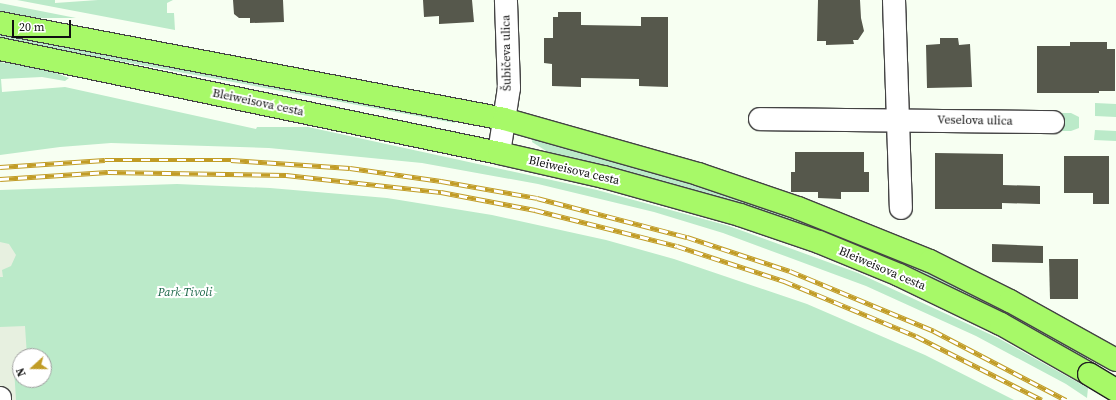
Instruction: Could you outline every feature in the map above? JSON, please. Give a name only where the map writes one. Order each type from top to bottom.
[{"type":"main road","points":[[0,23],[504,120],[698,174],[831,220],[973,282],[1116,360]]},
{"type":"main road","name":"Bleiweisova cesta","points":[[0,48],[499,153],[686,199],[813,240],[872,263],[951,299],[1116,390]]},
{"type":"main road","points":[[1114,400],[1116,384]]},
{"type":"street","name":"Šubičeva ulica","points":[[499,153],[510,60],[506,0]]},
{"type":"street","points":[[894,0],[901,208]]},
{"type":"street","name":"Veselova ulica","points":[[760,119],[1053,122]]},
{"type":"green space","points":[[17,0],[55,0],[55,3],[98,0],[173,0],[167,3],[167,13],[174,13],[175,30]]},
{"type":"green space","points":[[0,3],[76,18],[31,18],[0,13]]},
{"type":"green space","points":[[0,33],[455,119],[455,123],[0,39]]},
{"type":"green space","points":[[6,60],[39,66],[69,78],[65,81],[42,77],[1,79],[2,92],[65,87],[256,129],[257,127],[308,127],[597,190],[729,226],[858,273],[998,338],[1088,388],[1087,398],[1066,384],[976,336],[866,286],[723,233],[654,212],[538,184],[422,163],[269,148],[111,143],[60,147],[0,155],[0,62],[5,63]]},
{"type":"green space","points":[[1095,103],[1116,104],[1116,117],[1095,116]]},
{"type":"green space","points":[[1056,113],[1071,113],[1079,117],[1079,128],[1071,131],[1056,131]]},
{"type":"green space","points":[[1095,130],[1116,131],[1116,141],[1094,140]]},
{"type":"green space","points":[[533,138],[629,164],[767,207],[876,249],[956,284],[1088,355],[1086,361],[1030,329],[551,154],[532,142]]},
{"type":"green space","name":"Park Tivoli","points":[[177,184],[270,188],[387,198],[492,215],[606,240],[674,259],[807,304],[925,355],[1014,400],[0,400],[0,190]]},
{"type":"shaded area","points":[[0,242],[9,244],[16,255],[11,266],[2,270],[3,277],[0,277]]},
{"type":"shaded area","points":[[25,326],[26,348],[12,348],[12,388],[15,388],[16,400],[0,400],[0,327]]},
{"type":"building","points":[[233,0],[283,0],[284,22],[250,23],[250,18],[239,18],[234,14]]},
{"type":"building","points":[[423,0],[472,0],[474,22],[439,24],[439,16],[424,17]]},
{"type":"building","points":[[818,0],[860,0],[861,18],[864,31],[858,40],[853,40],[854,44],[826,45],[826,41],[817,41]]},
{"type":"building","points":[[558,12],[581,12],[581,25],[641,26],[641,17],[668,17],[668,87],[639,86],[639,79],[581,78],[581,87],[552,86],[552,64],[544,63],[544,38],[553,38],[553,17],[558,17]]},
{"type":"building","points":[[940,38],[958,38],[959,45],[970,44],[972,87],[927,88],[926,45],[940,44]]},
{"type":"building","points":[[1070,42],[1107,42],[1107,49],[1115,49],[1115,91],[1099,91],[1099,93],[1037,93],[1037,46],[1070,46]]},
{"type":"building","points":[[795,152],[864,152],[864,172],[869,172],[869,192],[841,192],[841,199],[818,198],[818,192],[791,192],[791,172],[795,172]]},
{"type":"building","points":[[935,153],[1003,154],[1003,185],[1040,186],[1040,204],[1002,203],[1002,209],[935,209]]},
{"type":"building","points":[[1064,156],[1109,156],[1109,204],[1093,204],[1093,193],[1064,193]]},
{"type":"building","points":[[992,244],[1043,246],[1043,263],[992,262]]},
{"type":"building","points":[[1049,259],[1078,259],[1078,299],[1050,299]]},
{"type":"railway","points":[[0,167],[105,160],[231,160],[350,168],[441,181],[537,198],[687,237],[790,271],[934,331],[1066,400]]},
{"type":"railway","points":[[0,179],[108,172],[286,175],[441,192],[535,210],[677,246],[784,281],[916,336],[1042,400]]}]
